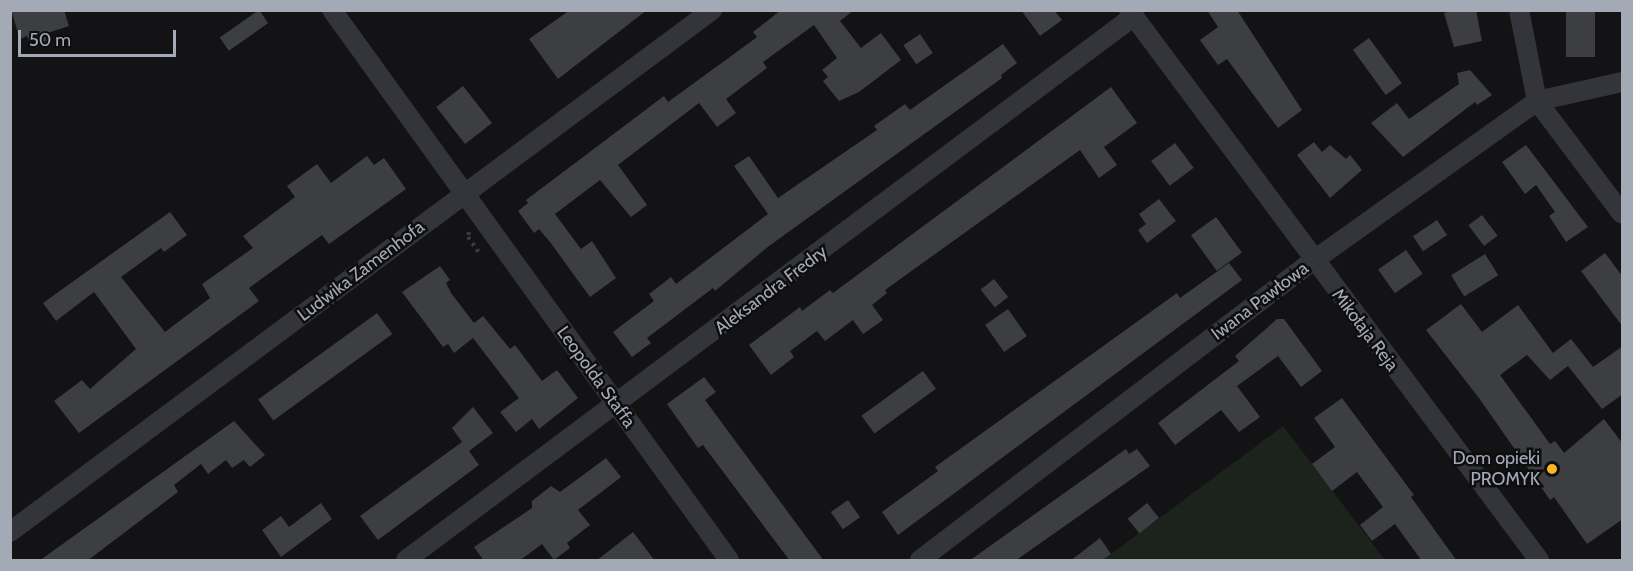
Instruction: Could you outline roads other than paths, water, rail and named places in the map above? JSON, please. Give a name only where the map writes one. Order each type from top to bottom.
[{"type":"street","name":"Leopolda Staffa","points":[[332,10],[462,195],[729,561]]},
{"type":"street","name":"Ludwika Zamenhofa","points":[[10,532],[712,10]]},
{"type":"street","points":[[1519,10],[1538,101],[1623,214]]},
{"type":"street","name":"Mikołaja Reja","points":[[1131,13],[1313,261],[1539,561]]},
{"type":"street","name":"Aleksandra Fredry","points":[[406,561],[617,406],[1131,13]]},
{"type":"street","name":"Iwana Pawłowa","points":[[920,561],[1313,261],[1538,101],[1623,82]]},
{"type":"place","name":"Dom opieki PROMYK","points":[[1552,469]]}]
